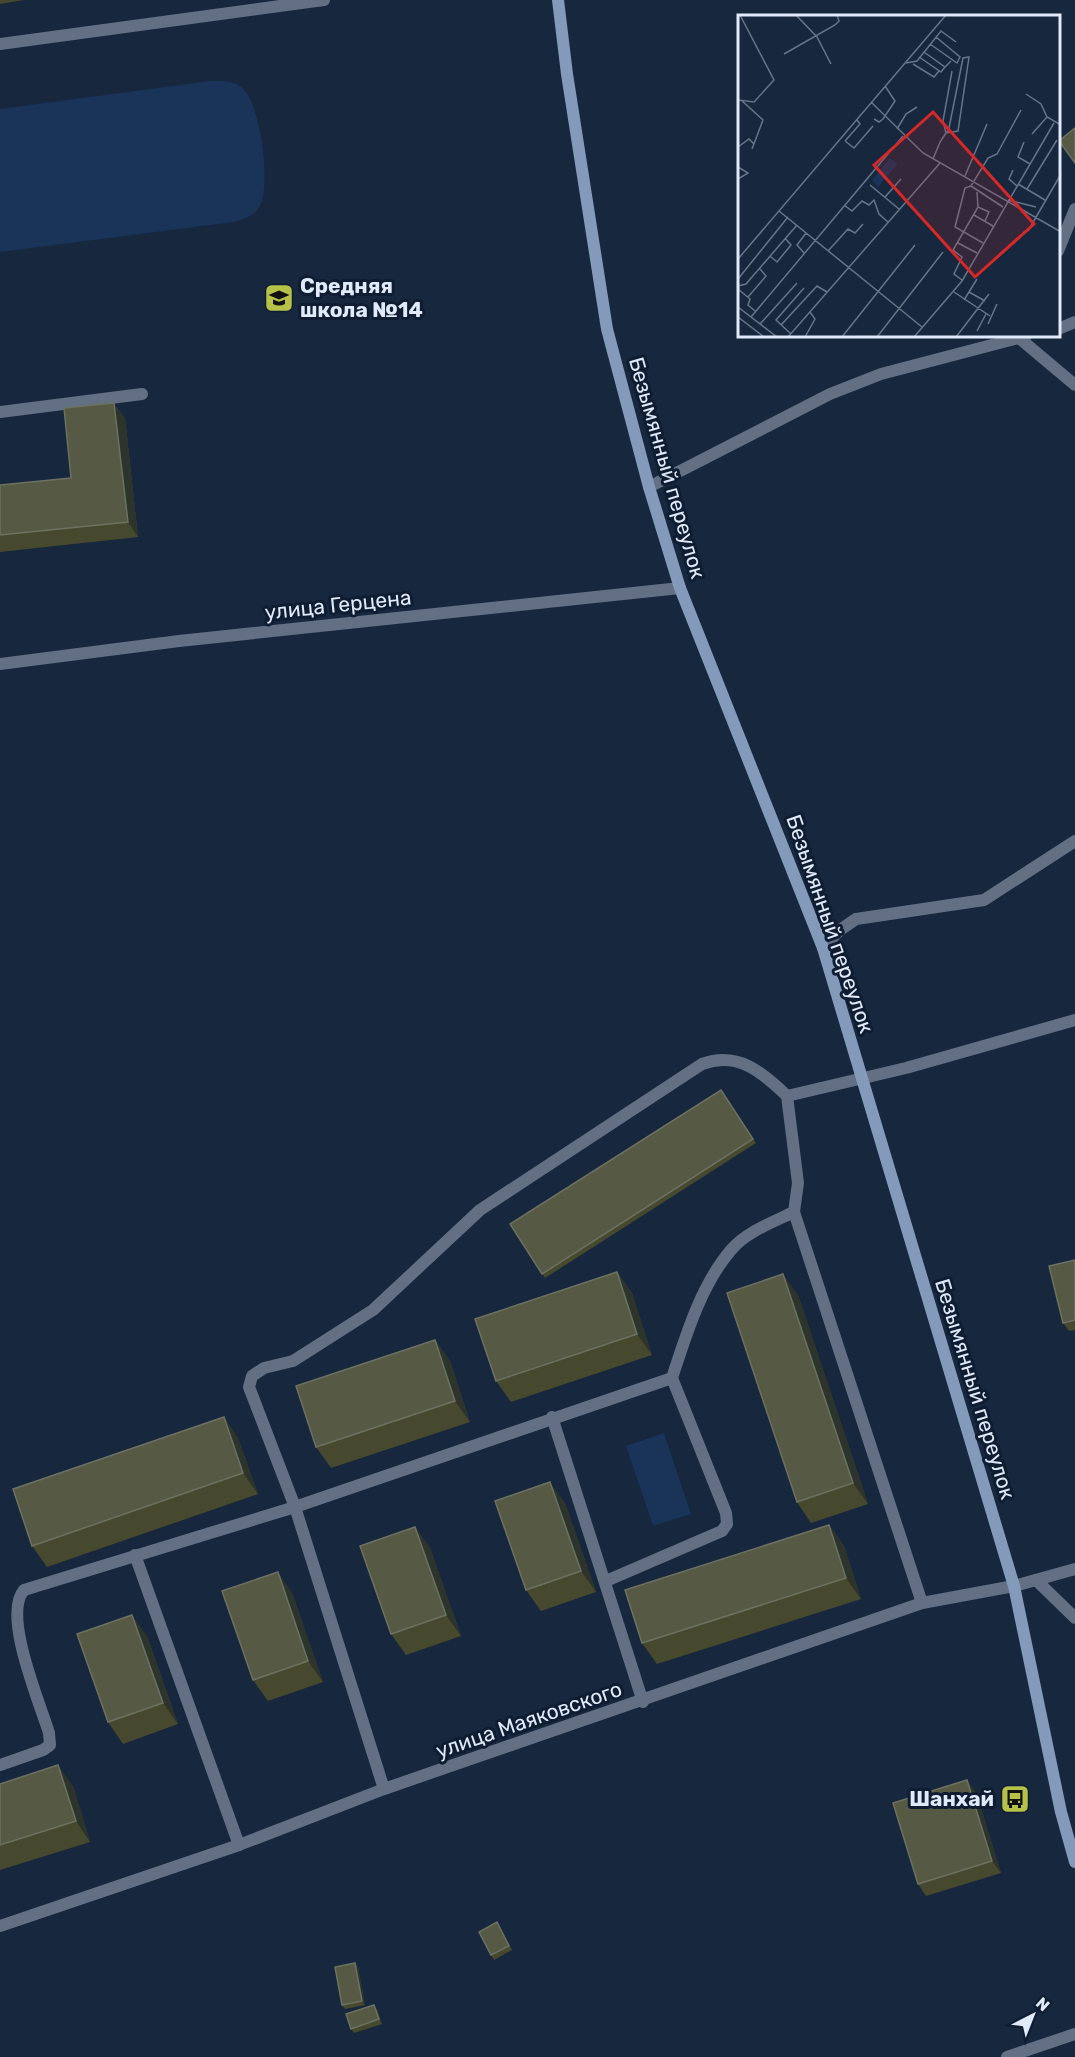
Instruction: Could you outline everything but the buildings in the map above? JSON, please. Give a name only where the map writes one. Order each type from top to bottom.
[{"type":"street","points":[[0,44],[324,0]]},
{"type":"street","name":"Безымянный переулок","points":[[558,0],[567,74],[607,329],[649,487],[680,588],[823,948],[1014,1586],[1061,1812],[1075,1862]]},
{"type":"street","points":[[1060,248],[1075,209]]},
{"type":"street","points":[[1060,329],[1075,322]]},
{"type":"street","points":[[649,487],[830,394],[881,374],[1014,338]]},
{"type":"street","points":[[1023,338],[1075,385]]},
{"type":"street","points":[[0,412],[142,394]]},
{"type":"street","name":"улица Герцена","points":[[0,664],[179,641],[680,588]]},
{"type":"street","points":[[823,948],[840,930],[856,919],[984,900],[1075,841]]},
{"type":"street","points":[[787,1096],[906,1068],[1075,1020]]},
{"type":"street","points":[[384,1789],[295,1507],[249,1387],[252,1376],[264,1368],[292,1361],[373,1310],[480,1210],[702,1064],[715,1059],[749,1064],[765,1075],[787,1096],[798,1183],[794,1212],[922,1603]]},
{"type":"street","points":[[606,1581],[722,1532],[727,1524],[726,1513],[672,1378],[686,1335],[711,1280],[731,1249],[762,1227],[794,1212]]},
{"type":"street","points":[[0,1766],[43,1750],[50,1744],[49,1733],[22,1649],[17,1615],[20,1595],[24,1590],[295,1507],[552,1417],[672,1378]]},
{"type":"street","points":[[552,1417],[643,1702]]},
{"type":"street","points":[[135,1555],[239,1845]]},
{"type":"street","name":"улица Маяковского","points":[[0,1926],[239,1845],[384,1789],[643,1702],[922,1603],[1014,1586],[1075,1569]]},
{"type":"street","points":[[1036,1580],[1075,1618]]},
{"type":"street","points":[[1007,2057],[1075,2034]]},
{"type":"shaded area","points":[[210,81],[226,81],[238,85],[248,95],[254,109],[262,144],[264,181],[260,206],[252,215],[233,222],[0,252],[0,109]]},
{"type":"shaded area","points":[[664,1433],[691,1514],[653,1526],[626,1446]]},
{"type":"place","name":"Средняя школа №14","points":[[279,298]]},
{"type":"place","name":"Шанхай","points":[[1015,1799]]}]
